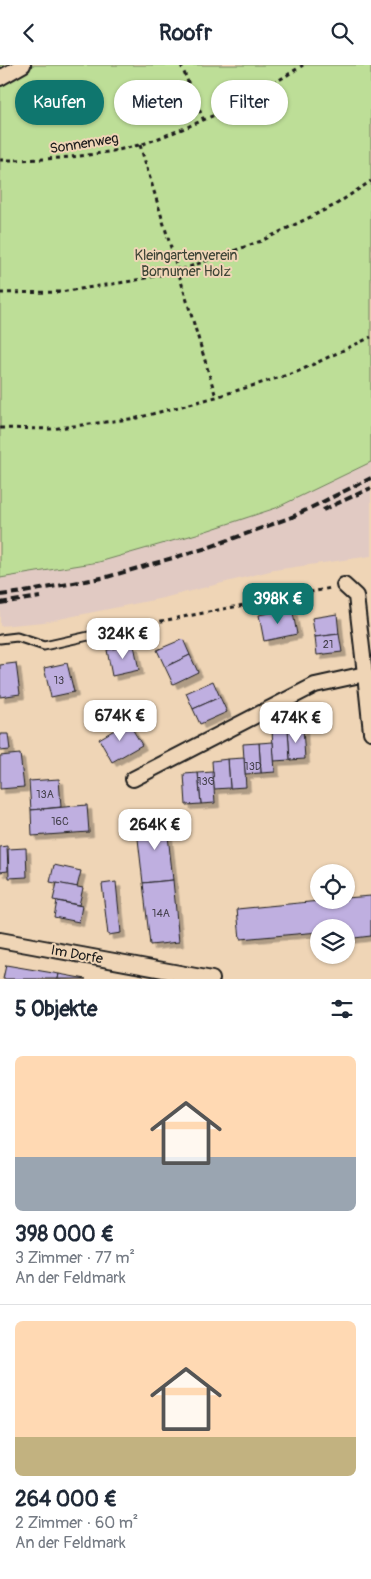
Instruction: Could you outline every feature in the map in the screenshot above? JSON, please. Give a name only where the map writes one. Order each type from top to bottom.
[{"type":"street","points":[[0,78],[23,65]]},
{"type":"street","points":[[344,585],[356,596],[371,732]]},
{"type":"street","points":[[134,779],[315,685],[365,674]]},
{"type":"street","name":"Im Dorfe","points":[[0,940],[212,979]]},
{"type":"lane","points":[[0,639],[17,637],[44,646],[112,631]]},
{"type":"path","points":[[181,65],[204,121]]},
{"type":"path","name":"Sonnenweg","points":[[0,160],[43,160],[95,154],[140,145],[204,121],[263,91],[303,65]]},
{"type":"path","points":[[140,145],[216,397]]},
{"type":"path","points":[[0,293],[60,292],[132,281],[178,271],[261,241],[335,205],[371,181]]},
{"type":"path","points":[[0,428],[51,429],[137,418],[216,397],[296,372],[371,337]]},
{"type":"path","points":[[112,631],[344,585]]},
{"type":"shaded area","points":[[371,462],[371,556],[274,570],[163,598],[44,622],[0,626],[0,578],[99,562],[200,533],[276,508]]},
{"type":"green space","name":"Kleingartenverein Bornumer Holz","points":[[0,65],[371,65],[371,462],[276,508],[200,533],[99,562],[0,578]]},
{"type":"building","points":[[292,608],[297,634],[264,641],[259,615]]},
{"type":"building","points":[[337,614],[339,634],[315,637],[312,618]]},
{"type":"building","points":[[339,634],[342,652],[317,655],[315,637]]},
{"type":"building","points":[[183,639],[190,655],[165,667],[157,650]]},
{"type":"building","points":[[134,645],[139,670],[112,676],[107,650]]},
{"type":"building","points":[[190,655],[198,672],[173,684],[165,667]]},
{"type":"building","points":[[16,663],[20,694],[0,697],[0,665]]},
{"type":"building","points":[[67,663],[74,692],[51,697],[44,668]]},
{"type":"building","points":[[213,681],[220,697],[193,709],[186,693]]},
{"type":"building","points":[[220,697],[227,712],[200,724],[193,709]]},
{"type":"building","points":[[128,722],[142,745],[112,762],[99,739]]},
{"type":"building","points":[[303,728],[305,759],[290,760],[288,729]]},
{"type":"building","points":[[288,729],[290,760],[274,761],[272,730]]},
{"type":"building","points":[[0,734],[8,734],[10,750],[0,751]]},
{"type":"building","points":[[273,742],[275,772],[261,773],[259,743]]},
{"type":"building","points":[[259,743],[261,773],[245,774],[243,744]]},
{"type":"building","points":[[20,754],[24,787],[0,789],[0,756]]},
{"type":"building","points":[[244,758],[246,787],[230,788],[228,759]]},
{"type":"building","points":[[228,759],[230,788],[214,789],[212,761]]},
{"type":"building","points":[[213,772],[215,803],[201,804],[198,773]]},
{"type":"building","points":[[198,773],[201,804],[186,805],[184,774]]},
{"type":"building","points":[[59,779],[61,807],[31,810],[29,781]]},
{"type":"building","points":[[87,805],[89,832],[32,836],[31,810]]},
{"type":"building","points":[[166,818],[173,880],[143,883],[136,821]]},
{"type":"building","points":[[7,846],[8,871],[0,872],[0,847]]},
{"type":"building","points":[[26,848],[27,877],[9,878],[8,849]]},
{"type":"building","points":[[54,865],[81,871],[77,887],[50,882]]},
{"type":"building","points":[[173,880],[179,942],[150,945],[143,883]]},
{"type":"building","points":[[116,882],[121,933],[108,935],[102,884]]},
{"type":"building","points":[[57,883],[83,888],[79,905],[53,900]]},
{"type":"building","points":[[371,896],[371,936],[355,938],[355,919],[310,919],[310,933],[240,939],[237,909],[310,902],[310,909],[355,909],[355,897]]},
{"type":"building","points":[[57,901],[82,906],[79,922],[54,917]]},
{"type":"building","points":[[6,965],[59,974],[58,979],[3,979]]},
{"type":"building","points":[[59,974],[86,979],[58,979]]},
{"type":"railway","points":[[0,595],[107,577],[207,548],[292,517],[371,478]]},
{"type":"railway","points":[[323,510],[371,488]]},
{"type":"railway","points":[[0,603],[40,597]]}]
